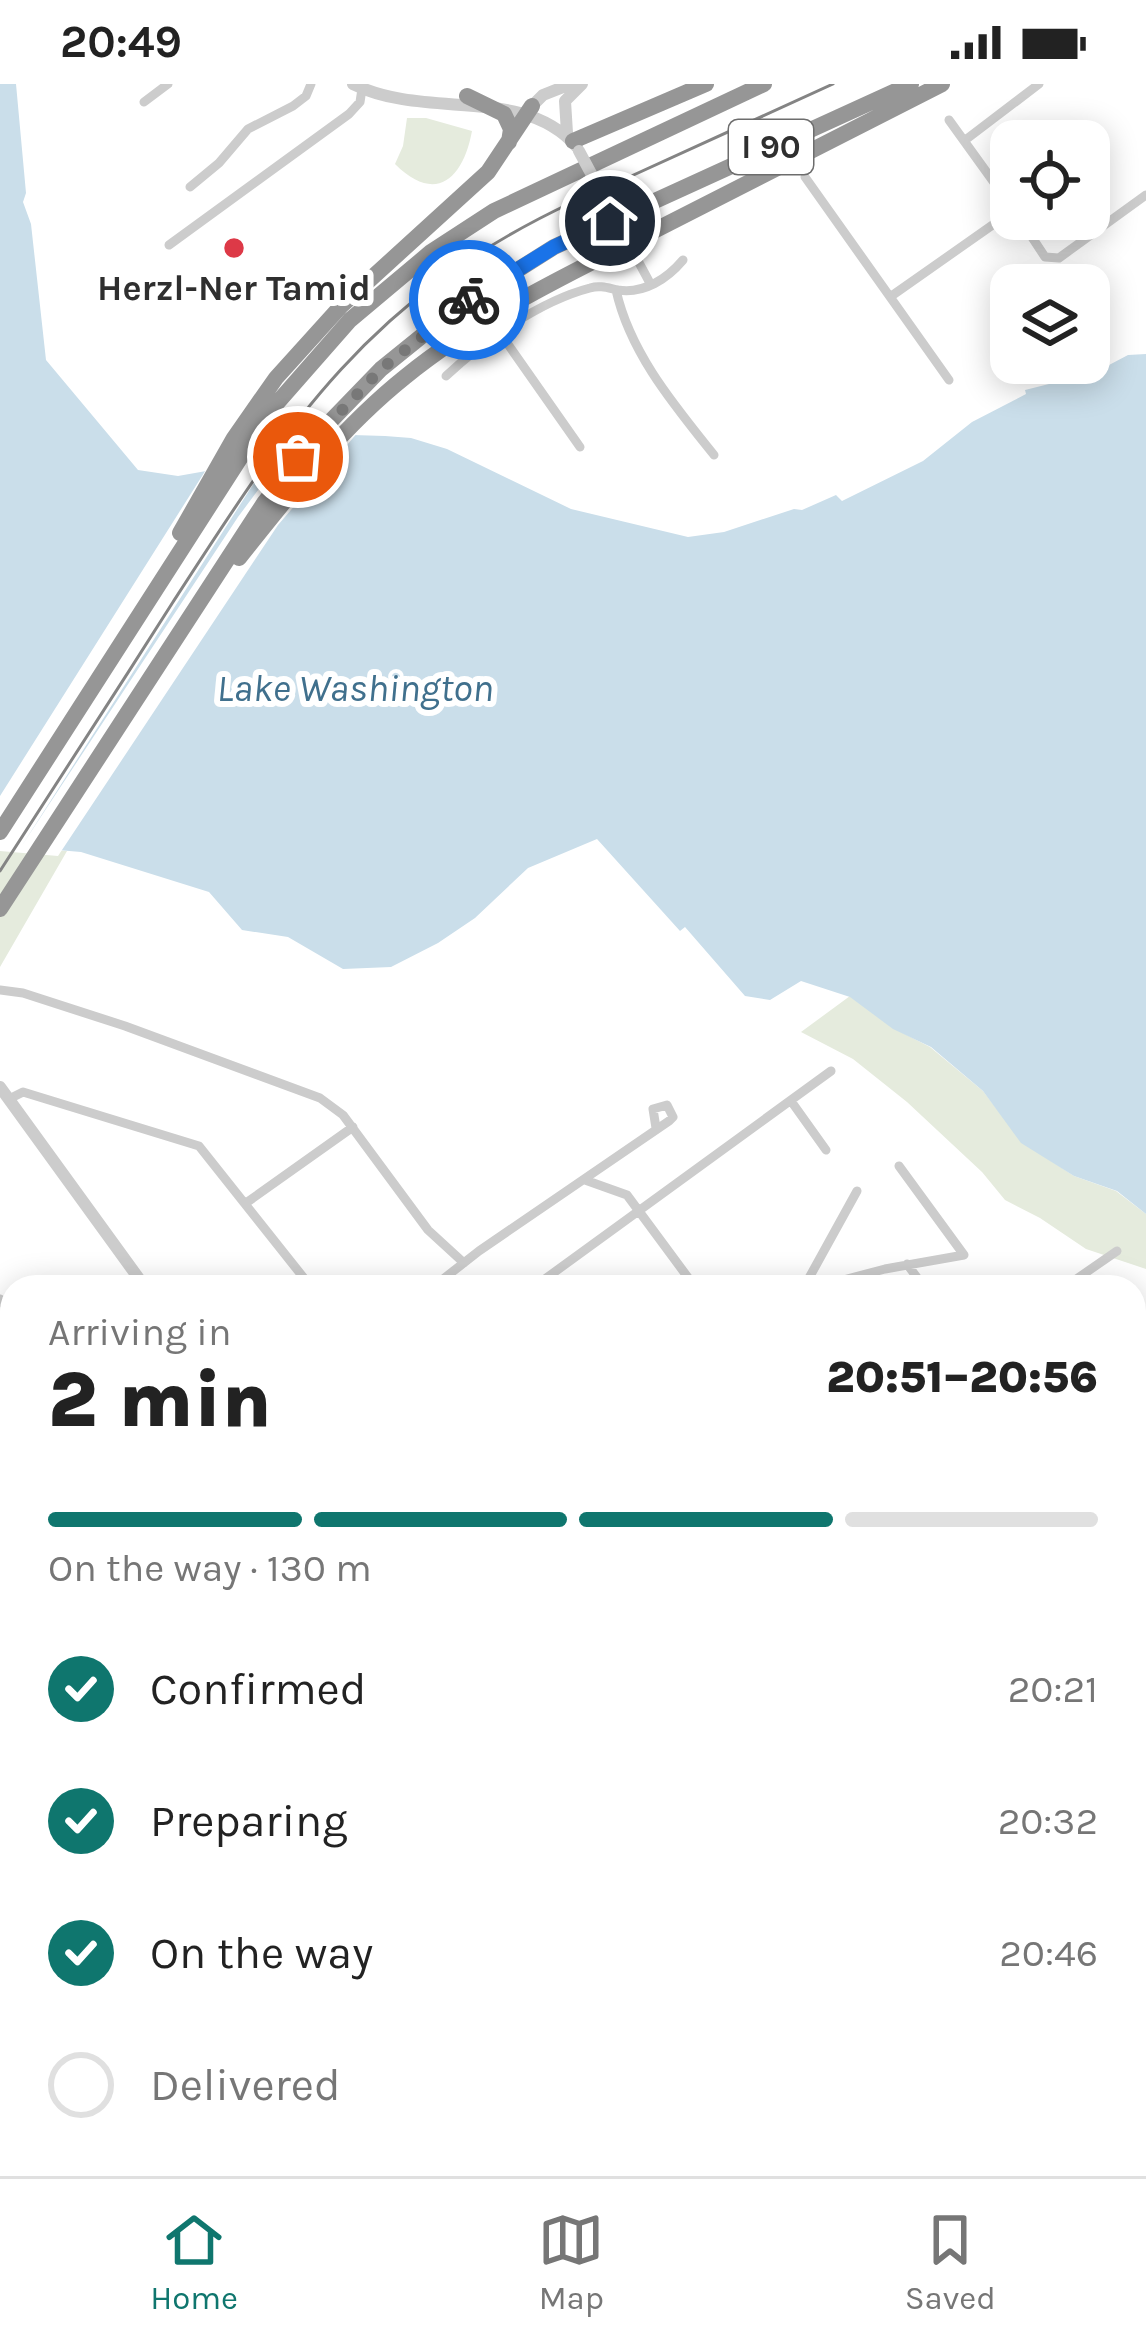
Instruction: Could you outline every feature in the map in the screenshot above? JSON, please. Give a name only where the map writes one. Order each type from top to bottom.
[{"type":"highway","points":[[573,142],[706,84]]},
{"type":"highway","name":"I 90","points":[[0,832],[271,410],[362,298],[512,202],[764,84]]},
{"type":"highway","name":"I 90","points":[[0,909],[248,525],[298,457],[405,348],[476,295],[554,247],[911,84]]},
{"type":"highway","points":[[186,625],[321,457],[420,365],[499,312],[942,84]]},
{"type":"highway","points":[[467,96],[504,114],[511,129],[509,143]]},
{"type":"highway","points":[[362,298],[472,189],[532,106]]},
{"type":"street","points":[[144,102],[168,84]]},
{"type":"street","points":[[190,187],[248,129],[293,106],[306,96],[311,84]]},
{"type":"street","points":[[532,106],[543,95],[571,84]]},
{"type":"street","points":[[582,84],[566,101],[573,142],[651,285]]},
{"type":"street","points":[[964,141],[1039,84]]},
{"type":"street","points":[[169,245],[349,114],[360,102],[357,86],[403,100],[467,96],[532,106],[573,142]]},
{"type":"street","points":[[950,120],[990,179]]},
{"type":"street","points":[[805,177],[949,380]]},
{"type":"street","points":[[1110,221],[1146,195]]},
{"type":"street","points":[[890,297],[990,224]]},
{"type":"street","points":[[1033,240],[1051,260],[1084,240]]},
{"type":"street","points":[[446,376],[480,344],[583,290],[594,286],[631,291],[651,285],[683,260]]},
{"type":"street","points":[[616,290],[641,355],[714,455]]},
{"type":"street","points":[[500,333],[580,447]]},
{"type":"street","points":[[0,990],[22,993],[305,1090],[335,1108],[353,1127],[412,1210],[464,1263]]},
{"type":"street","points":[[551,1275],[831,1071]]},
{"type":"street","points":[[4,1093],[22,1092],[199,1146],[302,1275]]},
{"type":"street","points":[[4,1093],[136,1275]]},
{"type":"street","points":[[791,1101],[826,1150]]},
{"type":"street","points":[[246,1203],[353,1127]]},
{"type":"street","points":[[448,1275],[656,1128]]},
{"type":"street","points":[[864,1275],[964,1255],[899,1166]]},
{"type":"street","points":[[585,1180],[621,1191],[686,1275]]},
{"type":"street","points":[[811,1275],[857,1191]]},
{"type":"street","points":[[451,1250],[478,1251]]},
{"type":"street","points":[[1083,1275],[1118,1251]]},
{"type":"street","points":[[907,1264],[915,1275]]},
{"type":"shaded area","points":[[407,118],[426,118],[472,131],[462,162],[445,181],[423,183],[395,164]]},
{"type":"shaded area","points":[[0,845],[67,851],[0,967]]},
{"type":"shaded area","points":[[850,996],[893,1028],[930,1047],[983,1091],[1022,1142],[1074,1176],[1116,1191],[1146,1214],[1146,1269],[1086,1249],[1005,1200],[907,1102],[853,1059],[801,1032]]},
{"type":"water","name":"Lake Washington","points":[[0,84],[16,84],[23,202],[31,224],[46,360],[138,470],[178,476],[240,465],[287,433],[411,438],[447,449],[571,509],[688,537],[802,510],[836,495],[842,501],[923,461],[972,422],[1026,394],[1025,390],[1049,384],[1110,384],[1110,364],[1128,355],[1146,354],[1146,1214],[1117,1191],[1074,1176],[1021,1143],[983,1091],[931,1047],[893,1029],[850,997],[801,981],[770,1000],[745,996],[685,927],[680,931],[597,839],[528,868],[475,918],[438,943],[391,967],[343,969],[288,937],[242,930],[209,892],[81,852],[0,845]]},
{"type":"pier","points":[[294,427],[21,847],[238,517],[285,454],[307,428],[359,431],[278,525],[58,856],[0,851],[0,796],[209,465],[238,460],[285,428]]},
{"type":"tram line","points":[[616,183],[833,84]]},
{"type":"tram line","points":[[0,871],[256,476],[297,421],[388,323],[441,279],[502,239],[573,202]]},
{"type":"way so far","points":[[298,457],[381,369],[469,300]]},
{"type":"place","name":"Herzl-Ner Tamid","points":[[234,248]]},
{"type":"route","points":[[469,300],[554,247],[610,221]]}]
